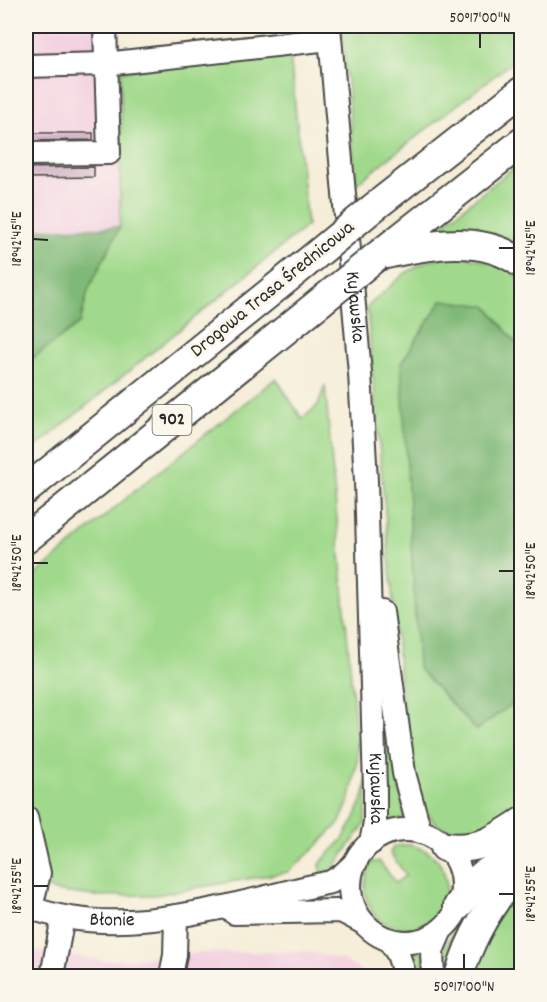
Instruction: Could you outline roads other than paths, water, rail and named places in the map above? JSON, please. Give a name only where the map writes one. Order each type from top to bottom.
[{"type":"main road","name":"Drogowa Trasa Średnicowa","points":[[26,490],[519,92]]},
{"type":"main road","name":"Drogowa Trasa Średnicowa","points":[[26,539],[522,142]]},
{"type":"main road","points":[[377,256],[416,248],[462,244],[500,252],[513,257],[522,264]]},
{"type":"main road","points":[[445,847],[461,849],[478,847],[522,822]]},
{"type":"main road","points":[[458,906],[477,880],[522,851]]},
{"type":"main road","points":[[459,976],[472,938],[481,921],[522,866]]},
{"type":"street","points":[[26,154],[109,153],[105,26]]},
{"type":"street","points":[[26,66],[105,64],[329,32]]},
{"type":"street","name":"Kujawska","points":[[329,32],[360,373],[366,481],[375,789],[375,822],[371,843]]},
{"type":"street","name":"Kujawska","points":[[366,481],[404,773],[420,832]]},
{"type":"street","points":[[26,816],[39,873],[28,907]]},
{"type":"street","points":[[406,830],[420,832],[433,837],[454,858],[462,886],[458,906],[451,920],[441,930],[420,940],[402,942],[388,939],[371,930],[355,909],[351,895],[352,873],[356,862],[371,843],[394,832],[406,830]]},
{"type":"street","name":"Błonie","points":[[28,907],[63,917],[95,921],[201,913],[331,882],[356,862]]},
{"type":"street","name":"Błonie","points":[[201,913],[287,914],[337,911],[363,922]]},
{"type":"street","points":[[171,976],[175,955],[176,916]]},
{"type":"street","points":[[52,976],[63,917]]},
{"type":"street","points":[[433,976],[432,951],[441,930]]},
{"type":"street","points":[[388,939],[399,958],[405,976]]}]
